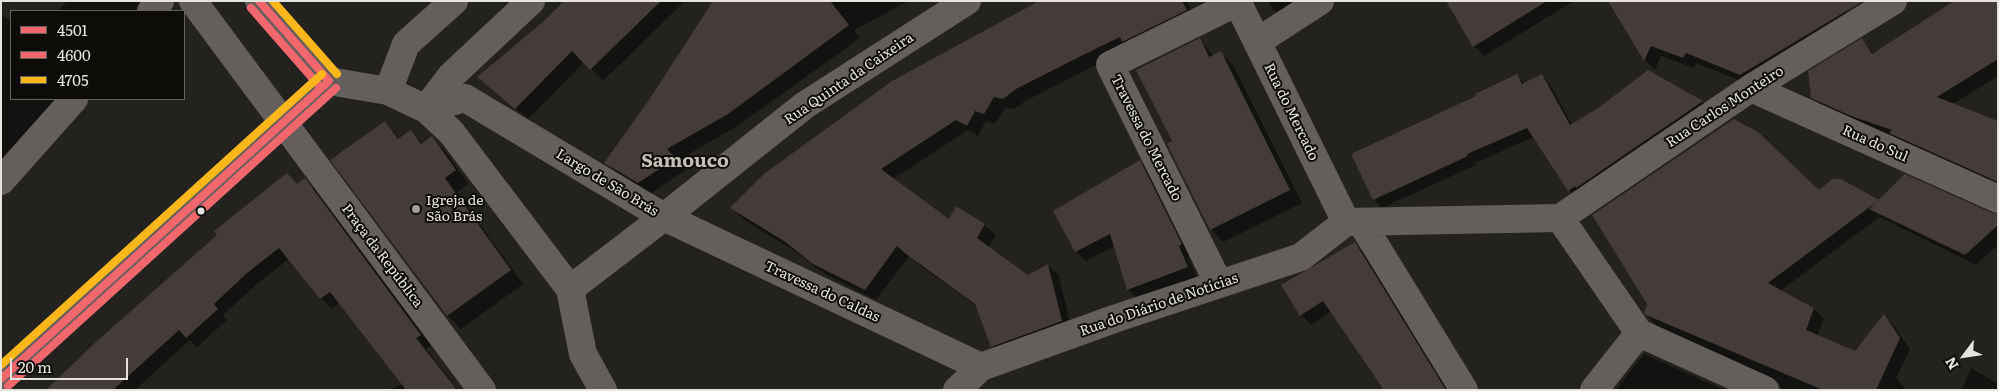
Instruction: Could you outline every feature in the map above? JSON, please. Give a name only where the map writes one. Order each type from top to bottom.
[{"type":"street","name":"Praça da República","points":[[193,1],[482,390]]},
{"type":"street","points":[[259,1],[329,80],[388,91],[426,109],[451,132],[570,289],[582,354],[603,390]]},
{"type":"street","points":[[388,91],[406,44],[454,1]]},
{"type":"street","points":[[426,109],[451,76],[531,1]]},
{"type":"street","name":"Rua Quinta da Caixeira","points":[[664,217],[805,105],[967,1]]},
{"type":"street","points":[[1257,42],[1320,1]]},
{"type":"street","name":"Rua Carlos Monteiro","points":[[1560,218],[1751,88],[1893,1]]},
{"type":"street","name":"Rua do Mercado","points":[[1237,2],[1354,222],[1464,390]]},
{"type":"street","name":"Travessa do Mercado","points":[[1219,284],[1110,66],[1237,2]]},
{"type":"street","points":[[1,378],[329,80]]},
{"type":"street","name":"Rua do Sul","points":[[1751,88],[1998,199]]},
{"type":"street","name":"Largo de São Brás","points":[[426,109],[465,98],[664,217],[570,289]]},
{"type":"street","points":[[1,181],[73,100]]},
{"type":"street","name":"Travessa do Caldas","points":[[664,217],[981,367]]},
{"type":"street","points":[[1354,222],[1560,218],[1639,333],[1765,390]]},
{"type":"street","name":"Rua do Diário de Notícias","points":[[957,390],[981,367],[1042,344],[1301,257],[1354,222]]},
{"type":"street","points":[[1594,390],[1639,333]]},
{"type":"building","points":[[564,1],[661,1],[590,70],[572,51],[515,109],[477,77],[543,22]]},
{"type":"building","points":[[713,1],[830,1],[849,25],[728,114],[667,149],[676,158],[638,183],[604,163],[651,97]]},
{"type":"building","points":[[1039,1],[1182,1],[1187,10],[1122,42],[1120,37],[1016,89],[1003,99],[994,97],[984,114],[975,111],[967,126],[956,120],[881,169],[949,219],[956,206],[985,224],[977,238],[1028,275],[1048,264],[1062,321],[991,347],[975,304],[897,246],[865,290],[813,264],[784,241],[730,208],[765,173],[892,81]]},
{"type":"building","points":[[1446,1],[1547,1],[1473,47]]},
{"type":"building","points":[[1608,1],[1863,1],[1740,75],[1686,53],[1683,58],[1651,46],[1644,61]]},
{"type":"building","points":[[1954,1],[1998,1],[1998,59],[1937,97],[1998,121],[1998,182],[1889,133],[1892,130],[1851,116],[1811,98],[1808,71],[1862,38],[1872,54]]},
{"type":"building","points":[[1200,38],[1209,57],[1221,51],[1290,190],[1210,230],[1167,144],[1172,141],[1136,70]]},
{"type":"building","points":[[1648,70],[1703,101],[1576,188],[1575,186],[1568,191],[1527,128],[1467,154],[1468,156],[1373,200],[1351,154],[1476,96],[1475,94],[1517,74],[1522,84],[1542,74],[1570,125],[1598,108]]},
{"type":"building","points":[[1734,119],[1758,132],[1819,190],[1832,179],[1841,179],[1879,200],[1768,283],[1814,308],[1806,330],[1855,351],[1884,314],[1900,338],[1876,390],[1823,390],[1646,315],[1644,313],[1647,304],[1592,215]]},
{"type":"building","name":"Igreja de São Brás","points":[[385,121],[398,139],[411,130],[421,144],[432,136],[456,170],[445,178],[511,270],[447,316],[330,160]]},
{"type":"building","points":[[1140,160],[1182,244],[1179,246],[1188,267],[1127,290],[1110,234],[1075,252],[1053,211]]},
{"type":"building","points":[[287,173],[297,184],[305,178],[421,335],[416,338],[457,390],[406,390],[330,292],[320,299],[279,248],[247,273],[214,304],[218,309],[186,338],[179,330],[113,390],[46,390],[97,341],[217,235],[214,231]]},
{"type":"building","points":[[1905,174],[1998,214],[1998,225],[1965,255],[1869,209]]},
{"type":"building","points":[[1355,242],[1446,390],[1384,390],[1323,301],[1300,316],[1281,285]]},
{"type":"transit line","name":"4501","points":[[259,1],[329,81]]},
{"type":"transit line","name":"4705","points":[[273,1],[337,74]]},
{"type":"transit line","name":"4600","points":[[251,8],[321,88]]},
{"type":"transit line","name":"4705","points":[[1,365],[322,74]]},
{"type":"transit line","name":"4501","points":[[1,379],[329,81]]},
{"type":"transit line","name":"4600","points":[[8,386],[336,88]]},
{"type":"place","name":"Igreja de São Brás","points":[[416,209]]},
{"type":"district","name":"Samouco","points":[[685,161]]}]
